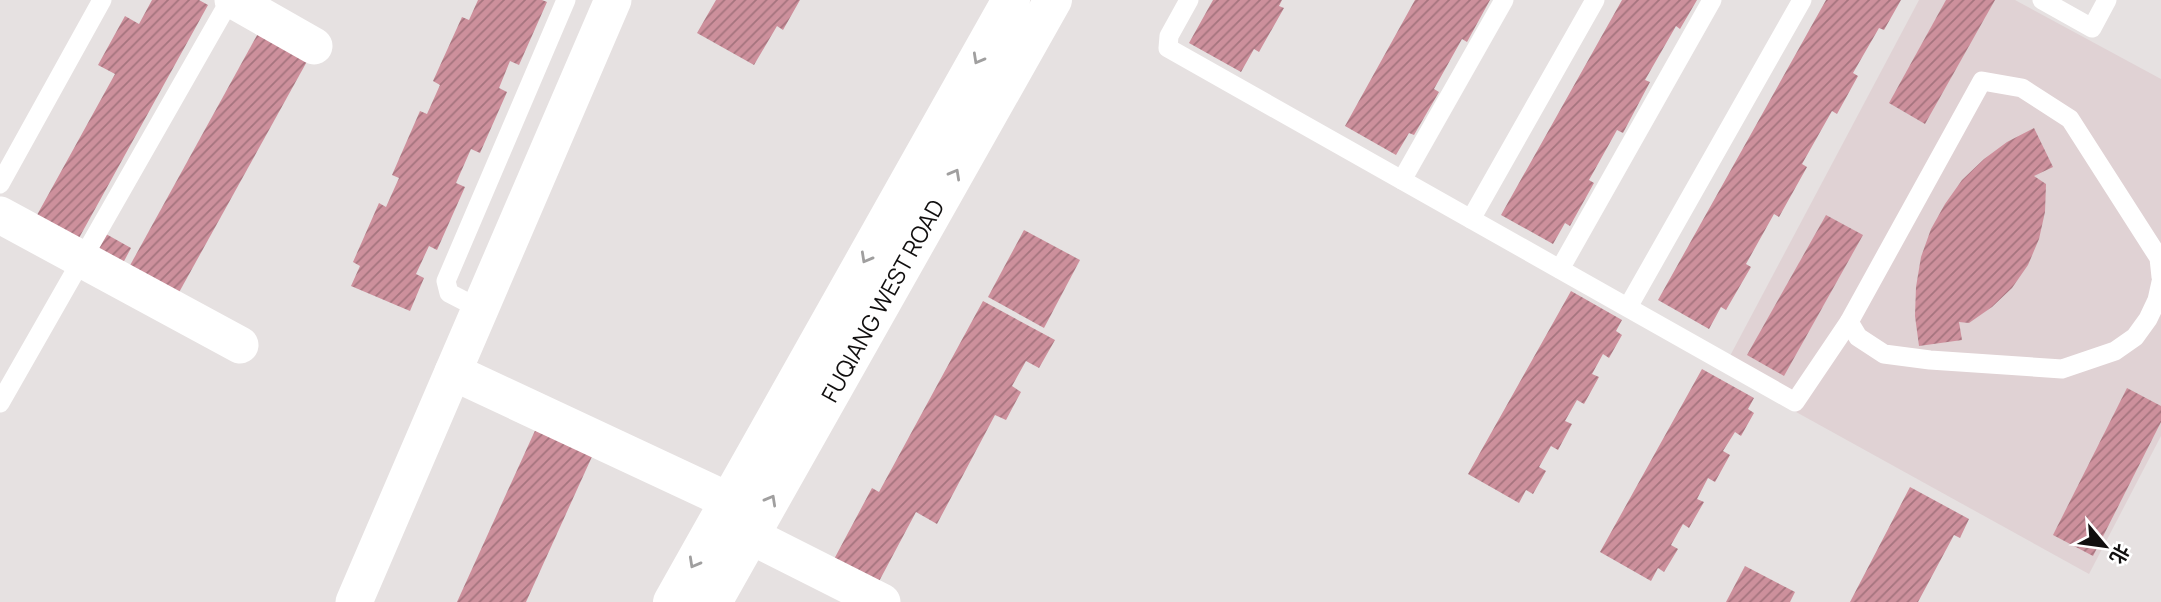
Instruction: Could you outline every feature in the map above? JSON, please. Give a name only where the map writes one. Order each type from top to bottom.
[{"type":"main road","name":"FUQIANG WEST ROAD","points":[[672,602],[1011,0]]},
{"type":"main road","name":"FUQIANG WEST ROAD","points":[[713,602],[1053,0]]},
{"type":"street","points":[[231,0],[314,46]]},
{"type":"street","points":[[354,602],[613,0]]},
{"type":"street","points":[[0,215],[240,345]]},
{"type":"street","points":[[453,372],[729,501]]},
{"type":"street","points":[[751,536],[882,602]]},
{"type":"lane","points":[[0,184],[102,0]]},
{"type":"lane","points":[[0,403],[231,0]]},
{"type":"lane","points":[[480,309],[449,293],[446,281],[566,0]]},
{"type":"lane","points":[[1189,0],[1169,36],[1168,48],[1795,402],[1849,322],[1982,81],[2022,88],[2070,118],[2159,258],[2161,280],[2155,322],[2115,351],[2062,369],[1930,360],[1884,354],[1858,337],[1849,322]]},
{"type":"lane","points":[[1402,180],[1504,0]]},
{"type":"lane","points":[[1471,219],[1595,0]]},
{"type":"lane","points":[[1560,269],[1712,0]]},
{"type":"lane","points":[[1628,307],[1802,0]]},
{"type":"lane","points":[[2042,0],[2092,27],[2107,0]]},
{"type":"shaded area","points":[[1919,0],[2015,0],[2161,79],[2161,436],[2089,574],[1722,371]]},
{"type":"building","points":[[152,0],[199,0],[208,5],[74,247],[32,224],[115,74],[98,65],[125,16],[139,24]]},
{"type":"building","points":[[478,0],[547,2],[519,65],[510,61],[499,88],[507,92],[480,153],[471,149],[456,183],[465,187],[437,250],[429,246],[416,274],[424,278],[410,311],[351,286],[360,266],[353,262],[379,203],[386,207],[399,178],[392,175],[420,111],[427,114],[440,85],[433,81],[462,17],[469,20]]},
{"type":"building","points":[[716,0],[800,0],[783,30],[777,26],[754,65],[697,33]]},
{"type":"building","points":[[1213,0],[1282,0],[1279,6],[1284,8],[1259,52],[1254,49],[1241,72],[1189,43]]},
{"type":"building","points":[[1415,0],[1490,0],[1467,42],[1462,39],[1434,89],[1439,92],[1414,135],[1409,133],[1396,155],[1345,126]]},
{"type":"building","points":[[1622,0],[1697,0],[1680,29],[1676,26],[1645,80],[1650,82],[1623,133],[1617,130],[1589,180],[1594,183],[1570,226],[1565,223],[1553,244],[1501,215]]},
{"type":"building","points":[[1826,0],[1901,0],[1884,30],[1879,28],[1853,73],[1858,76],[1837,114],[1832,111],[1802,164],[1807,167],[1779,217],[1774,214],[1746,264],[1751,267],[1726,310],[1721,307],[1709,329],[1658,300]]},
{"type":"building","points":[[1946,0],[1995,0],[1925,124],[1889,103]]},
{"type":"building","points":[[261,28],[310,56],[177,296],[128,269]]},
{"type":"building","points":[[2034,128],[2053,167],[2034,176],[2046,184],[2045,212],[2039,239],[2028,265],[2012,288],[1992,307],[1969,323],[1959,322],[1962,340],[1919,346],[1915,316],[1916,287],[1921,257],[1931,229],[1962,180],[2007,142]]},
{"type":"building","points":[[1826,215],[1863,235],[1784,376],[1747,355]]},
{"type":"building","points":[[1024,230],[1080,260],[1044,328],[988,297]]},
{"type":"building","points":[[106,234],[131,248],[122,265],[96,251]]},
{"type":"building","points":[[1571,291],[1622,320],[1616,331],[1622,335],[1609,358],[1603,354],[1592,374],[1599,377],[1584,404],[1577,400],[1565,421],[1572,424],[1558,450],[1551,446],[1539,467],[1546,471],[1533,494],[1526,490],[1519,503],[1468,474]]},
{"type":"building","points":[[983,301],[1055,340],[1039,368],[1026,361],[1012,386],[1021,392],[1006,420],[995,415],[937,524],[916,512],[876,587],[832,563],[872,488],[879,492]]},
{"type":"building","points":[[1702,369],[1754,398],[1748,409],[1754,413],[1741,436],[1735,432],[1723,451],[1730,455],[1715,482],[1708,478],[1697,499],[1704,502],[1689,528],[1683,524],[1671,545],[1678,549],[1664,572],[1658,568],[1651,581],[1600,552]]},
{"type":"building","points":[[2127,388],[2161,406],[2161,422],[2093,556],[2053,535]]},
{"type":"building","points":[[538,424],[595,450],[526,602],[457,602]]},
{"type":"building","points":[[1910,487],[1969,519],[1960,538],[1954,535],[1918,602],[1850,602]]},
{"type":"building","points":[[1745,566],[1795,592],[1790,602],[1726,602]]}]
